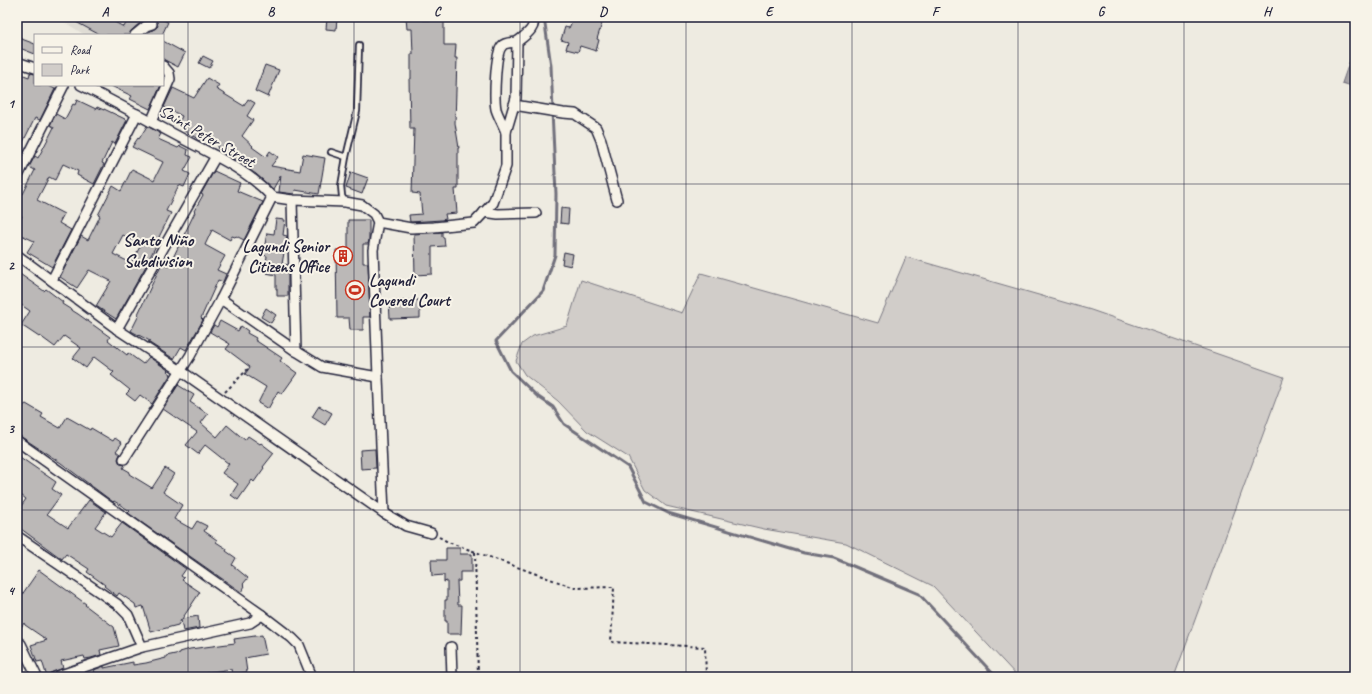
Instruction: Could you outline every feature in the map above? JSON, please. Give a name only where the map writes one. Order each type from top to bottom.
[{"type":"street","points":[[506,132],[496,108],[496,71],[498,53],[502,46],[507,43],[516,42],[532,29],[534,21],[532,17]]},
{"type":"street","points":[[136,34],[146,26],[152,24]]},
{"type":"street","points":[[378,222],[411,228],[434,228],[474,223],[493,203],[506,166],[506,132],[516,98],[516,42]]},
{"type":"street","points":[[17,62],[34,68]]},
{"type":"street","points":[[151,122],[170,79],[169,73],[164,67]]},
{"type":"street","points":[[17,178],[63,86]]},
{"type":"street","name":"Saint Peter Street","points":[[82,86],[216,156],[248,176],[266,190],[272,197]]},
{"type":"street","points":[[514,105],[575,114],[596,128],[602,140],[617,200]]},
{"type":"street","points":[[52,280],[137,114]]},
{"type":"street","points":[[117,329],[216,156]]},
{"type":"street","points":[[124,459],[181,371],[221,299],[272,197],[292,200],[345,202],[362,205],[374,214],[378,222],[373,250],[384,513]]},
{"type":"street","points":[[292,200],[296,351]]},
{"type":"street","points":[[484,212],[498,214],[536,213]]},
{"type":"street","points":[[17,256],[52,280],[117,329],[181,371],[384,513],[406,526],[430,533]]},
{"type":"street","points":[[221,299],[296,351],[322,367],[378,377]]},
{"type":"street","points":[[17,441],[262,615],[292,638],[299,645],[312,677]]},
{"type":"street","points":[[17,536],[117,604],[128,615],[142,648]]},
{"type":"street","points":[[55,677],[142,648],[250,623],[262,615]]},
{"type":"street","points":[[17,641],[21,644],[37,677]]},
{"type":"street","points":[[451,647],[452,677]]},
{"type":"lane","points":[[345,202],[342,196],[341,186],[357,111],[359,45]]},
{"type":"lane","points":[[331,152],[346,157]]},
{"type":"path","points":[[219,399],[248,369]]},
{"type":"path","points":[[430,533],[448,542],[575,588],[614,587],[611,642],[706,647],[706,677]]},
{"type":"path","points":[[475,552],[478,677]]},
{"type":"shaded area","points":[[56,17],[112,17],[102,34],[83,34]]},
{"type":"shaded area","points":[[1355,46],[1355,87],[1342,83]]},
{"type":"green space","points":[[906,257],[1091,310],[1284,377],[1174,677],[1018,677],[933,586],[846,543],[764,529],[666,506],[645,490],[628,457],[587,431],[558,401],[525,375],[516,361],[522,344],[533,336],[567,326],[581,280],[682,313],[701,273],[878,323]]},
{"type":"building","points":[[67,17],[105,17],[124,27],[129,17],[156,17],[168,22],[162,34],[146,34],[158,26],[156,20],[153,18],[142,21],[130,34],[98,34]]},
{"type":"building","points":[[574,17],[604,17],[597,39],[599,40],[596,51],[580,46],[578,52],[566,49],[568,42],[561,40],[565,27],[569,28]]},
{"type":"building","points":[[327,18],[337,18],[336,30],[326,29]]},
{"type":"building","points":[[406,18],[444,20],[444,45],[456,45],[455,123],[459,148],[458,189],[455,189],[457,213],[445,214],[446,219],[441,220],[410,222],[409,215],[422,214],[420,194],[412,193],[414,129],[410,129],[409,79],[411,79],[411,54],[413,54],[412,29],[407,29]]},
{"type":"building","points":[[19,38],[34,44],[34,54],[17,47]]},
{"type":"building","points":[[164,42],[185,53],[178,67],[164,60]]},
{"type":"building","points":[[203,56],[213,61],[209,68],[199,63]]},
{"type":"building","points":[[265,65],[279,70],[268,97],[255,91]]},
{"type":"building","points":[[30,73],[34,74],[34,86],[49,86],[55,89],[40,120],[35,118],[20,148],[24,151],[19,161],[17,161],[17,83],[21,74],[29,77]]},
{"type":"building","points":[[207,78],[219,85],[216,89],[244,106],[248,99],[255,103],[247,116],[253,120],[242,136],[253,146],[252,147],[266,157],[270,151],[278,157],[271,166],[300,171],[303,154],[325,158],[319,194],[295,190],[294,194],[279,192],[281,175],[273,189],[256,174],[217,148],[219,145],[203,135],[200,140],[184,131],[185,129],[178,125],[182,116],[164,107],[173,88],[194,98]]},
{"type":"building","points":[[111,86],[161,86],[150,109],[130,99],[132,96]]},
{"type":"building","points":[[77,100],[96,109],[97,107],[104,109],[127,120],[115,144],[112,142],[102,163],[104,164],[94,184],[77,175],[78,171],[63,164],[55,180],[49,177],[37,200],[64,214],[59,223],[71,230],[52,267],[27,252],[34,241],[17,233],[17,226],[22,216],[17,214],[17,192],[23,194],[35,170],[29,167],[35,156],[38,158],[50,135],[54,127],[50,125],[56,114],[65,119],[73,104],[75,105]]},
{"type":"building","points":[[147,126],[161,134],[158,139],[178,148],[180,146],[188,150],[187,155],[192,157],[184,171],[190,174],[184,187],[179,185],[166,211],[171,213],[159,237],[160,238],[116,319],[96,306],[111,281],[89,270],[77,288],[60,277],[81,236],[88,240],[100,216],[98,215],[113,186],[121,191],[132,169],[154,180],[163,162],[132,147],[138,138],[139,139]],"holes":[[[123,235],[141,245],[131,263],[113,254]]]},
{"type":"building","points":[[214,171],[240,183],[237,191],[263,202],[244,240],[236,236],[232,236],[230,240],[212,230],[205,245],[225,256],[217,270],[226,274],[223,282],[218,280],[201,318],[203,320],[186,350],[181,347],[174,359],[148,342],[150,341],[131,331],[162,263],[169,266],[195,212],[194,211],[203,195],[201,194]]},
{"type":"building","points":[[351,172],[368,178],[362,194],[346,188]]},
{"type":"building","points":[[561,208],[569,209],[568,224],[560,223]]},
{"type":"building","points":[[276,219],[285,220],[283,235],[287,236],[282,264],[288,265],[288,296],[277,296],[276,275],[266,273],[268,264],[266,263],[267,256],[263,255],[267,233],[274,234]]},
{"type":"building","name":"Lagundi Covered Court","points":[[348,220],[369,220],[369,240],[368,244],[363,244],[363,263],[368,263],[370,317],[363,317],[363,330],[350,330],[349,318],[337,318],[336,250],[348,250]]},
{"type":"building","points":[[442,232],[445,246],[432,247],[432,274],[415,275],[414,234]]},
{"type":"building","points":[[564,252],[573,254],[571,266],[562,264]]},
{"type":"building","points":[[17,272],[44,291],[46,289],[63,302],[62,304],[110,337],[108,340],[127,355],[128,353],[143,364],[149,357],[168,370],[167,371],[171,374],[152,404],[140,395],[135,401],[126,394],[130,390],[111,375],[114,372],[94,357],[86,368],[73,358],[81,348],[64,336],[55,347],[21,325],[30,311],[17,302]]},
{"type":"building","points":[[420,300],[420,318],[390,319],[389,301]]},
{"type":"building","points":[[266,308],[276,315],[271,323],[261,317]]},
{"type":"building","points":[[220,321],[238,331],[241,326],[248,331],[247,333],[256,338],[255,340],[282,358],[280,361],[297,373],[282,394],[278,391],[268,409],[258,403],[266,387],[245,374],[250,367],[226,349],[230,344],[210,332],[214,325],[217,327]]},
{"type":"building","points":[[178,385],[194,395],[190,402],[208,414],[201,423],[217,437],[227,425],[245,440],[248,436],[260,444],[261,443],[274,453],[254,482],[252,480],[238,500],[231,495],[238,484],[222,473],[229,464],[205,445],[198,454],[186,445],[197,432],[163,409]]},
{"type":"building","points":[[26,404],[43,414],[41,417],[60,428],[67,417],[90,430],[91,428],[113,441],[115,438],[122,443],[116,451],[120,454],[118,459],[120,464],[125,465],[123,468],[130,472],[129,474],[152,488],[165,468],[174,474],[163,492],[182,505],[174,519],[192,529],[197,521],[207,526],[204,531],[217,540],[216,542],[227,549],[226,551],[236,558],[232,565],[248,578],[243,584],[245,586],[241,592],[128,513],[130,511],[114,501],[113,502],[61,463],[17,435],[17,418]]},
{"type":"building","points":[[319,406],[332,413],[325,425],[312,417]]},
{"type":"building","points":[[375,449],[376,468],[361,469],[360,450]]},
{"type":"building","points":[[17,455],[56,482],[52,489],[61,495],[47,514],[68,528],[89,500],[106,512],[95,527],[111,537],[122,523],[186,569],[181,576],[184,578],[182,580],[200,592],[182,619],[198,616],[199,628],[183,631],[181,620],[178,625],[151,632],[143,606],[136,608],[135,604],[119,593],[117,596],[87,572],[89,569],[66,554],[62,559],[17,526],[17,512],[26,499],[17,492]]},
{"type":"building","points":[[446,548],[460,548],[460,554],[472,554],[472,572],[460,572],[460,581],[457,581],[458,605],[462,605],[461,634],[447,634],[447,621],[445,621],[445,600],[447,600],[447,581],[444,582],[444,575],[432,576],[431,560],[446,560]]},
{"type":"building","points":[[39,570],[86,604],[85,605],[114,627],[119,646],[100,650],[101,655],[91,658],[85,659],[84,656],[61,661],[63,668],[50,673],[49,677],[47,677],[42,661],[37,662],[31,645],[47,640],[24,623],[17,633],[17,593],[21,596]]},
{"type":"building","points":[[262,635],[266,654],[245,658],[247,672],[232,675],[231,669],[206,673],[206,677],[96,677],[94,670],[104,666],[104,668],[133,662],[133,665],[146,663],[166,658],[166,656],[190,649],[235,643],[234,639]]},
{"type":"waterway","points":[[544,17],[551,66],[556,194],[555,255],[543,291],[496,341],[511,371],[537,396],[553,407],[564,424],[628,467],[646,502],[668,513],[804,553],[834,558],[919,594],[996,677]]},
{"type":"place","name":"Lagundi Senior Citizens Office","points":[[343,256]]},
{"type":"place","name":"Lagundi Covered Court","points":[[355,290]]},
{"type":"district","name":"Santo Niño Subdivision","points":[[158,250]]}]
